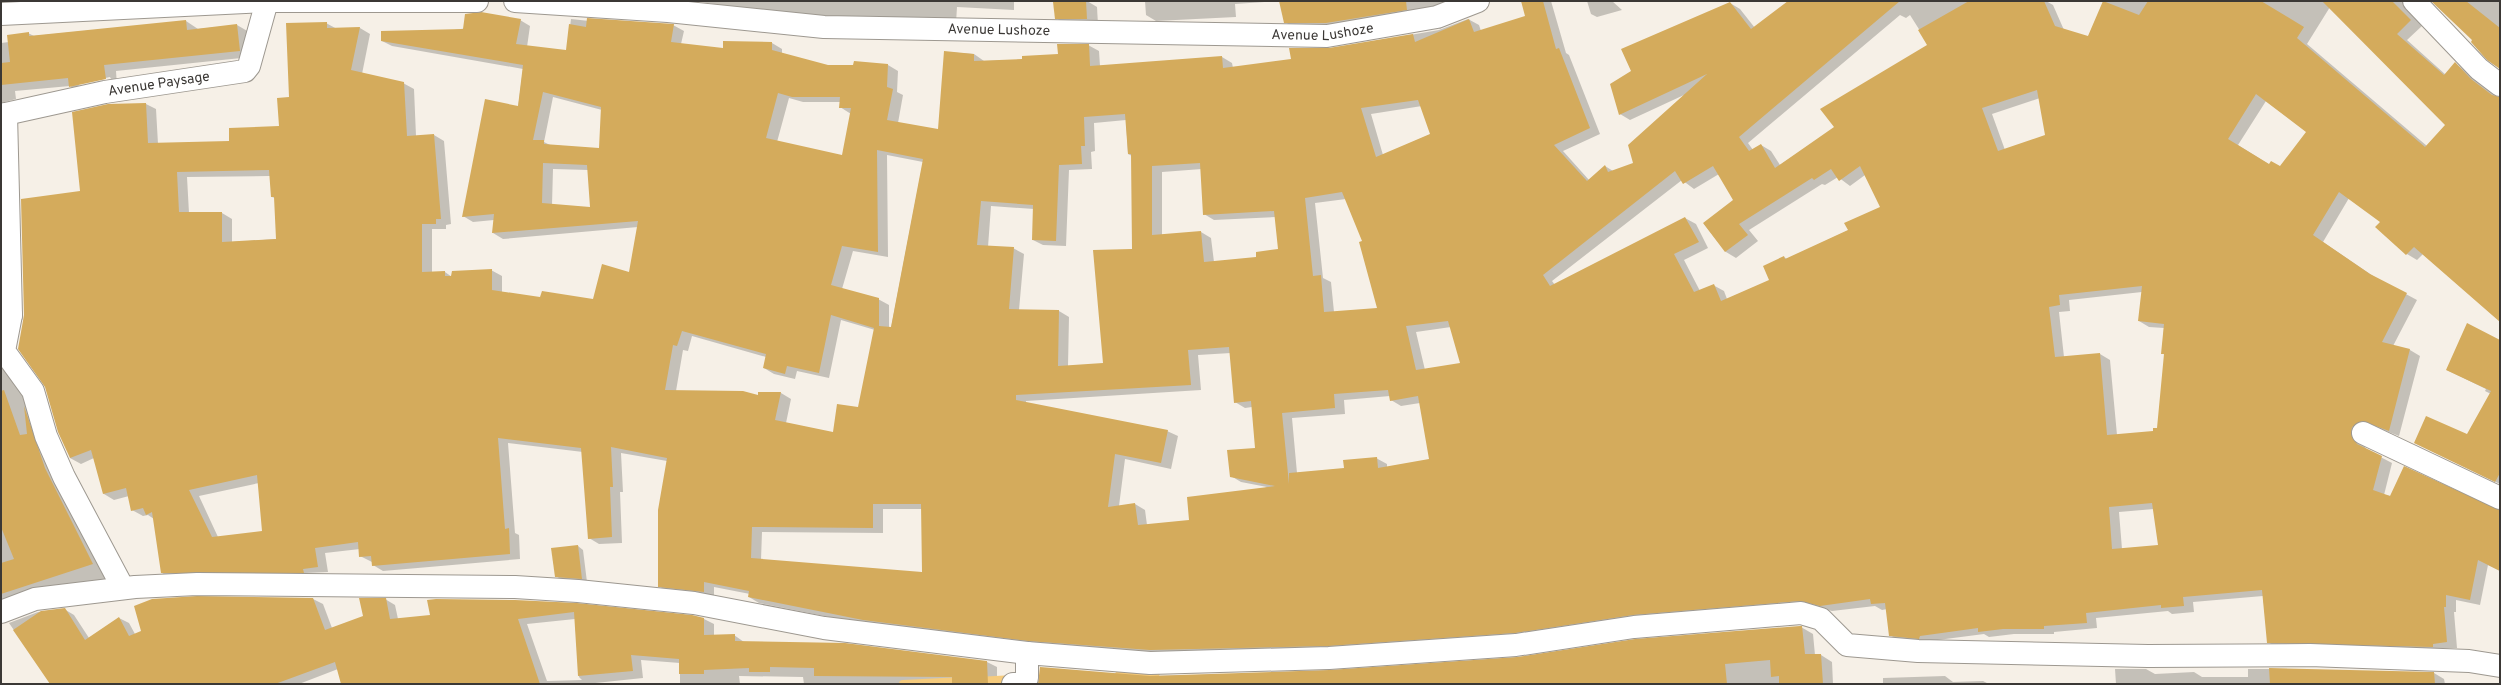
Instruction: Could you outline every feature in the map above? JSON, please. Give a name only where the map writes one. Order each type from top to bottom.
[{"type":"street","points":[[1,14],[267,1],[478,1]]},
{"type":"street","name":"Avenue Paysage","points":[[3,115],[105,92],[245,71],[249,66],[267,1]]},
{"type":"street","name":"Avenue Lushoze","points":[[515,1],[668,11],[824,27],[1327,36],[1437,17],[1478,1]]},
{"type":"street","points":[[2414,1],[2479,69],[2500,85]]},
{"type":"street","points":[[3,115],[6,317],[4,351],[33,391],[46,436],[64,477],[124,588]]},
{"type":"street","points":[[2363,433],[2500,498]]},
{"type":"street","points":[[1,612],[35,599],[124,588],[198,584],[515,587],[578,591],[694,603],[824,628],[1027,653],[1150,663],[1337,658],[1516,645],[1634,627],[1801,613],[1821,619],[1847,645],[1918,651],[2148,656],[2310,655],[2469,661],[2500,666]]},
{"type":"street","points":[[1013,684],[1021,684],[1027,678],[1027,653]]},
{"type":"building","points":[[1086,1],[1087,19],[1055,19],[1053,2]]},
{"type":"building","points":[[1279,1],[1406,1],[1407,10],[1326,23],[1284,23]]},
{"type":"building","points":[[1521,1],[1543,1],[1556,49],[1559,48],[1590,128],[1554,145],[1587,181],[1605,165],[1608,172],[1633,163],[1628,145],[1707,74],[1619,115],[1610,84],[1631,71],[1621,49],[1730,2],[1751,29],[1788,1],[1900,1],[1739,137],[1749,151],[1761,144],[1775,168],[1834,127],[1820,109],[1927,45],[1918,30],[1969,1],[2044,1],[2055,26],[2088,36],[2103,1],[2139,15],[2148,1],[2261,1],[2304,27],[2297,38],[2425,147],[2445,125],[2322,1],[2392,1],[2411,20],[2397,34],[2444,75],[2455,62],[2471,79],[2492,95],[2500,97],[2500,322],[2414,247],[2406,255],[2375,227],[2380,222],[2339,192],[2313,235],[2370,274],[2407,293],[2382,342],[2410,349],[2389,431],[2362,421],[2352,427],[2351,434],[2357,444],[2382,456],[2373,490],[2390,496],[2404,466],[2500,510],[2500,571],[2478,560],[2470,600],[2446,595],[2446,607],[2444,607],[2447,642],[2433,644],[2433,647],[2267,643],[2262,590],[2183,597],[2184,606],[2161,608],[2161,605],[2086,613],[2087,623],[2044,626],[2044,629],[2003,629],[1978,632],[1978,628],[1920,636],[1919,639],[1889,636],[1885,603],[1871,604],[1870,599],[1820,606],[1800,601],[1633,615],[1515,633],[1328,646],[1150,650],[1028,641],[863,620],[748,597],[749,591],[704,582],[704,592],[658,587],[658,510],[667,458],[611,447],[613,487],[610,487],[612,537],[588,539],[581,448],[498,438],[505,529],[509,528],[510,554],[372,566],[371,556],[359,557],[358,542],[315,548],[318,567],[303,569],[304,573],[161,573],[152,512],[146,515],[143,508],[131,511],[126,488],[103,494],[91,450],[70,458],[58,432],[45,387],[18,349],[24,315],[21,199],[80,191],[72,112],[108,104],[146,103],[148,143],[229,141],[229,128],[279,126],[277,98],[289,97],[286,23],[327,22],[327,28],[360,27],[351,70],[404,82],[407,136],[434,134],[441,219],[436,219],[436,224],[422,224],[422,272],[445,271],[445,276],[451,276],[452,271],[492,269],[492,290],[540,297],[542,291],[593,299],[602,264],[629,272],[638,221],[492,233],[494,214],[462,217],[485,99],[518,106],[523,65],[381,41],[381,31],[463,29],[465,14],[481,12],[521,19],[516,44],[566,50],[569,24],[586,27],[587,18],[674,24],[671,42],[723,48],[723,41],[772,42],[772,50],[828,65],[853,65],[854,61],[888,64],[887,87],[893,89],[887,120],[938,129],[944,51],[974,54],[974,61],[1022,59],[1022,56],[1058,54],[1057,44],[1089,44],[1090,66],[1222,56],[1223,68],[1291,59],[1289,48],[1329,48],[1413,34],[1415,42],[1469,19],[1474,32],[1525,16]],"holes":[[[2037,90],[2045,135],[1998,151],[1982,108]],[[543,92],[601,107],[599,148],[544,144],[544,140],[533,140]],[[778,93],[792,97],[840,97],[839,108],[851,108],[842,155],[766,138]],[[2256,94],[2306,132],[2280,166],[2271,161],[2269,164],[2228,139]],[[1418,100],[1430,134],[1376,157],[1361,108]],[[1125,114],[1128,154],[1131,154],[1132,249],[1093,250],[1103,363],[1058,366],[1059,310],[1009,309],[1014,247],[977,245],[981,201],[1033,205],[1032,240],[1056,241],[1059,165],[1082,164],[1081,146],[1085,146],[1084,117]],[[877,150],[923,159],[891,327],[879,326],[879,298],[831,285],[842,246],[878,252]],[[543,163],[587,165],[590,207],[542,203]],[[1200,163],[1203,215],[1274,211],[1278,249],[1256,252],[1256,257],[1204,262],[1201,231],[1152,235],[1152,166]],[[1713,166],[1733,200],[1703,223],[1725,252],[1748,235],[1739,224],[1812,178],[1814,180],[1831,169],[1839,181],[1860,166],[1880,207],[1844,223],[1848,230],[1785,259],[1784,256],[1763,266],[1769,280],[1721,301],[1714,284],[1694,292],[1674,254],[1699,242],[1685,217],[1550,286],[1543,275],[1675,171],[1683,184]],[[269,170],[271,197],[274,197],[276,239],[222,242],[222,212],[179,212],[177,172]],[[1342,192],[1362,241],[1359,242],[1377,308],[1324,312],[1321,275],[1313,276],[1305,198]],[[2142,286],[2138,321],[2164,324],[2161,354],[2164,354],[2157,428],[2153,428],[2153,431],[2107,435],[2100,353],[2055,357],[2049,307],[2060,305],[2059,295]],[[831,315],[874,328],[858,407],[837,404],[833,432],[775,420],[781,392],[758,392],[758,395],[743,391],[665,390],[673,345],[677,346],[682,331],[766,354],[763,368],[785,374],[787,366],[819,373]],[[1448,321],[1460,363],[1416,370],[1406,326]],[[1229,347],[1234,403],[1251,401],[1255,448],[1227,450],[1230,477],[1275,486],[1187,497],[1189,520],[1138,525],[1135,503],[1108,507],[1115,454],[1161,463],[1168,430],[1016,400],[1016,395],[1191,385],[1188,350]],[[1388,390],[1390,401],[1418,396],[1429,459],[1378,468],[1377,457],[1343,460],[1344,468],[1289,473],[1289,484],[1282,413],[1335,408],[1334,394]],[[257,475],[262,531],[212,537],[189,490]],[[2152,503],[2158,545],[2112,549],[2109,507]],[[873,504],[921,504],[922,572],[751,558],[752,527],[873,528]]]},
{"type":"building","points":[[2431,1],[2466,1],[2500,28],[2500,69],[2487,60],[2471,42],[2472,40]]},
{"type":"building","points":[[186,20],[187,30],[237,24],[240,51],[104,65],[106,79],[69,87],[68,78],[1,85],[1,63],[10,62],[7,35],[29,32],[29,36]]},
{"type":"building","points":[[2467,323],[2500,340],[2500,473],[2495,482],[2414,443],[2426,416],[2467,434],[2491,391],[2446,370]]},
{"type":"building","points":[[4,390],[20,435],[27,434],[24,406],[45,468],[93,564],[1,594],[1,563],[14,559],[1,527],[1,391]]},
{"type":"building","points":[[578,545],[582,579],[555,577],[551,548]]},
{"type":"building","points":[[197,596],[313,598],[325,630],[363,616],[359,598],[386,598],[390,619],[430,615],[427,600],[436,599],[515,600],[577,603],[692,615],[704,618],[704,635],[735,634],[735,641],[845,643],[987,661],[988,684],[952,684],[952,677],[814,676],[814,668],[770,667],[770,672],[749,672],[749,668],[704,670],[704,674],[679,674],[679,659],[631,655],[633,671],[578,676],[574,612],[518,619],[540,684],[341,684],[335,662],[275,684],[50,684],[13,630],[41,611],[65,608],[85,640],[119,617],[129,636],[141,631],[134,606],[152,599]]},
{"type":"building","points":[[1802,626],[1805,654],[1821,654],[1823,684],[1779,684],[1779,676],[1771,677],[1770,660],[1725,664],[1727,684],[1038,684],[1040,667],[1150,676],[1329,670],[1517,657],[1635,639]]},
{"type":"building","points":[[2269,668],[2434,672],[2435,684],[2270,684]]},
{"type":"waterway","points":[[1119,675],[1156,673]]},
{"type":"waterway","points":[[977,681],[1014,679]]},
{"type":"waterway","points":[[903,684],[962,681]]}]
